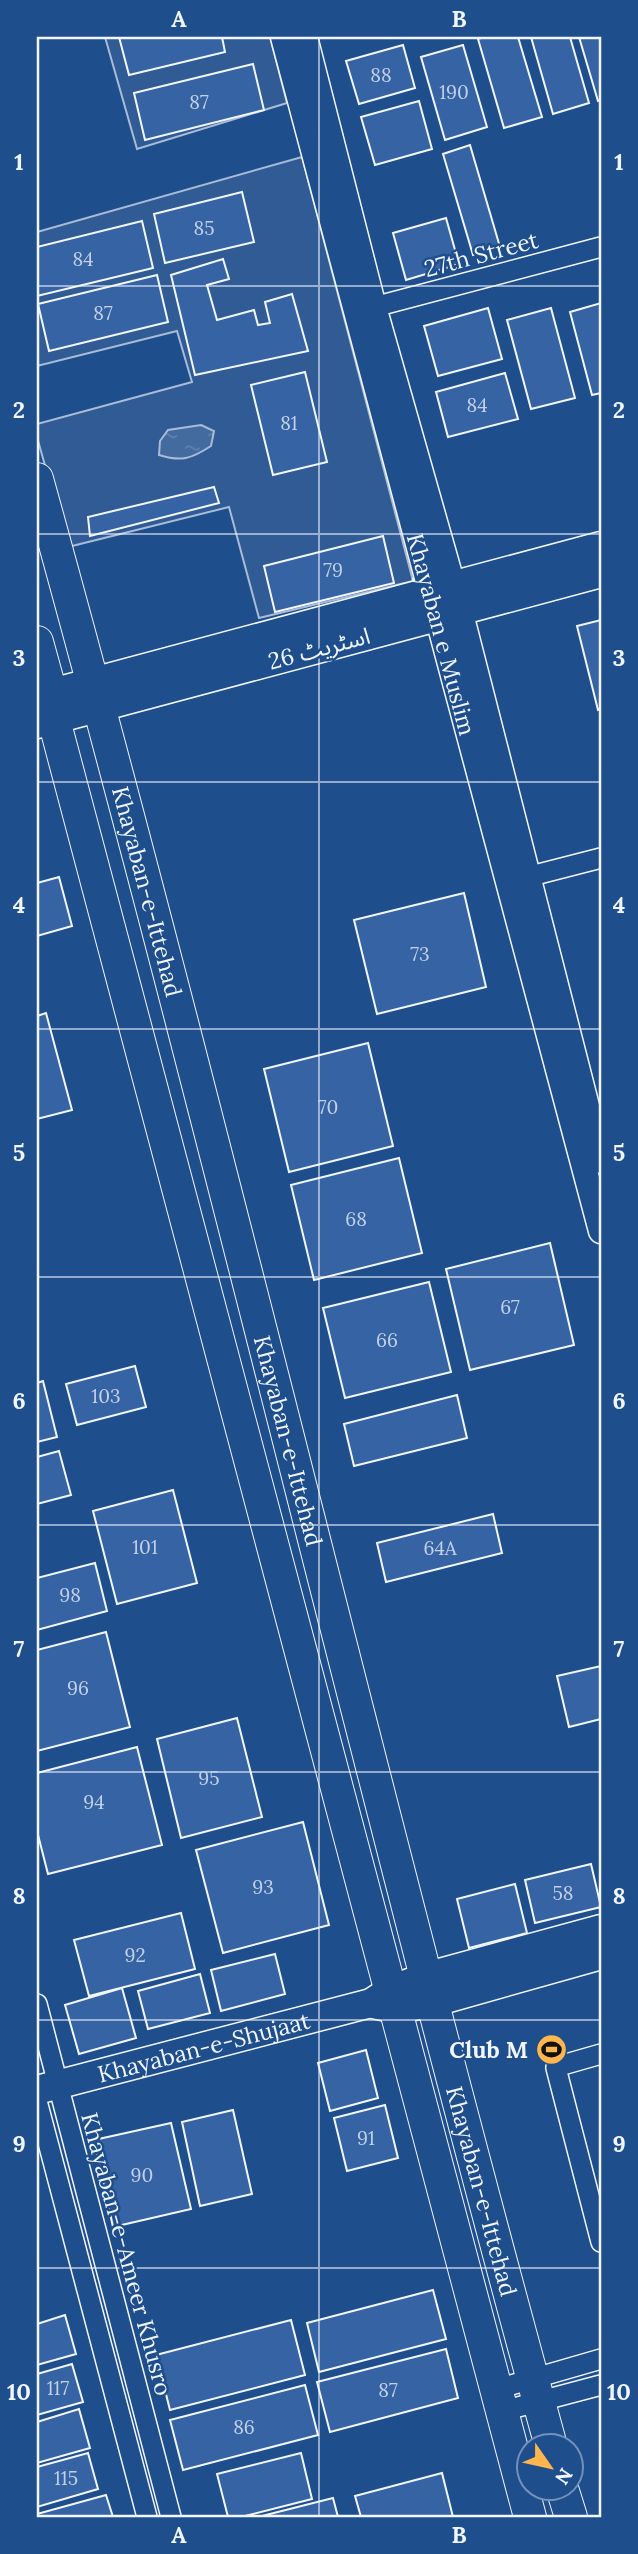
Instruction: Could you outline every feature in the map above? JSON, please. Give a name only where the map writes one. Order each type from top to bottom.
[{"type":"main road","name":"Khayaban-e-Ittehad","points":[[37,479],[97,694],[428,1988],[547,2432]]},
{"type":"main road","name":"اسٹریٹ 26","points":[[44,709],[445,601],[601,547]]},
{"type":"main road","name":"اسٹریٹ 26","points":[[445,601],[601,573]]},
{"type":"main road","name":"Khayaban-e-Ittehad","points":[[37,642],[44,709],[530,2517]]},
{"type":"main road","points":[[428,1988],[601,1929]]},
{"type":"main road","points":[[428,1988],[601,1955]]},
{"type":"main road","points":[[417,1966],[428,1988],[427,2009],[415,2008],[405,2014],[389,1999],[394,1974],[407,1974],[417,1966]]},
{"type":"main road","name":"Khayaban-e-Shujaat","points":[[44,2092],[389,1999]]},
{"type":"street","name":"Khayaban e Muslim","points":[[283,37],[319,134],[373,307],[397,428]]},
{"type":"street","name":"Khayaban e Muslim","points":[[305,37],[319,134],[445,601],[527,877],[601,1159]]},
{"type":"street","name":"27th Street","points":[[373,307],[601,247]]},
{"type":"street","name":"Khayaban e Muslim","points":[[445,601],[601,1231]]},
{"type":"street","points":[[527,877],[601,858]]},
{"type":"street","name":"Khayaban-e-Ameer Khusro","points":[[37,2004],[44,2092],[147,2517]]},
{"type":"street","points":[[601,2054],[556,2068],[597,2204],[601,2242]]},
{"type":"street","name":"Khayaban-e-Ameer Khusro","points":[[44,2092],[171,2517]]},
{"type":"street","points":[[500,2400],[536,2390],[601,2359]]},
{"type":"street","points":[[536,2390],[601,2385]]},
{"type":"shaded area","points":[[105,37],[270,37],[287,103],[137,149]]},
{"type":"shaded area","points":[[302,157],[413,581],[259,618],[229,507],[68,547],[37,437],[37,424],[192,382],[177,331],[37,366],[37,232]]},
{"type":"water","points":[[201,425],[214,431],[211,446],[186,458],[159,455],[160,441],[168,430]]},
{"type":"building","points":[[119,37],[222,37],[225,52],[129,75]]},
{"type":"building","points":[[518,37],[542,117],[504,128],[478,39]]},
{"type":"building","points":[[531,37],[570,37],[589,103],[553,114]]},
{"type":"building","points":[[579,37],[601,37],[601,100],[598,101]]},
{"type":"building","points":[[403,45],[415,88],[359,104],[346,61]]},
{"type":"building","points":[[463,45],[487,127],[445,140],[421,57]]},
{"type":"building","points":[[253,64],[264,110],[145,140],[134,93]]},
{"type":"building","points":[[419,101],[432,149],[375,165],[361,117]]},
{"type":"building","points":[[470,145],[500,247],[473,255],[443,154]]},
{"type":"building","points":[[242,192],[254,242],[165,263],[154,214]]},
{"type":"building","points":[[446,218],[459,264],[406,280],[393,233]]},
{"type":"building","points":[[142,221],[153,268],[37,296],[37,247]]},
{"type":"building","points":[[223,259],[229,279],[207,285],[217,320],[254,310],[258,325],[270,323],[265,302],[292,294],[308,351],[195,375],[171,275]]},
{"type":"building","points":[[157,275],[168,322],[49,351],[38,304]]},
{"type":"building","points":[[601,303],[601,393],[592,395],[570,312]]},
{"type":"building","points":[[488,308],[502,359],[438,376],[424,326]]},
{"type":"building","points":[[551,308],[575,398],[531,409],[507,320]]},
{"type":"building","points":[[305,372],[327,462],[273,475],[251,385]]},
{"type":"building","points":[[505,373],[518,419],[448,437],[436,392]]},
{"type":"building","points":[[214,487],[219,503],[90,536],[88,517]]},
{"type":"building","points":[[383,536],[394,583],[275,612],[264,566]]},
{"type":"building","points":[[601,620],[601,709],[598,710],[577,626]]},
{"type":"building","points":[[59,877],[72,926],[37,936],[37,883]]},
{"type":"building","points":[[464,893],[486,987],[377,1014],[354,920]]},
{"type":"building","points":[[46,1013],[72,1110],[37,1119],[37,1016]]},
{"type":"building","points":[[368,1043],[393,1146],[289,1172],[264,1069]]},
{"type":"building","points":[[399,1158],[422,1253],[314,1280],[291,1185]]},
{"type":"building","points":[[550,1243],[574,1345],[470,1370],[446,1269]]},
{"type":"building","points":[[429,1282],[451,1372],[345,1398],[323,1308]]},
{"type":"building","points":[[135,1366],[146,1407],[77,1425],[66,1384]]},
{"type":"building","points":[[43,1381],[57,1437],[37,1442],[37,1383]]},
{"type":"building","points":[[457,1395],[467,1438],[354,1466],[344,1424]]},
{"type":"building","points":[[59,1451],[71,1495],[37,1504],[37,1457]]},
{"type":"building","points":[[173,1490],[197,1583],[117,1604],[93,1511]]},
{"type":"building","points":[[493,1514],[502,1553],[386,1582],[377,1543]]},
{"type":"building","points":[[95,1563],[107,1611],[37,1630],[37,1578]]},
{"type":"building","points":[[106,1632],[130,1727],[37,1751],[37,1650]]},
{"type":"building","points":[[601,1666],[601,1719],[569,1727],[557,1676]]},
{"type":"building","points":[[237,1718],[262,1817],[181,1838],[157,1739]]},
{"type":"building","points":[[137,1747],[162,1845],[48,1874],[37,1831],[37,1773]]},
{"type":"building","points":[[303,1822],[329,1925],[223,1953],[196,1850]]},
{"type":"building","points":[[591,1864],[601,1907],[535,1923],[525,1880]]},
{"type":"building","points":[[515,1884],[527,1933],[469,1948],[457,1899]]},
{"type":"building","points":[[181,1913],[195,1969],[89,1996],[74,1940]]},
{"type":"building","points":[[275,1954],[285,1994],[221,2011],[211,1970]]},
{"type":"building","points":[[200,1974],[210,2013],[148,2029],[138,1991]]},
{"type":"building","points":[[122,1988],[136,2038],[79,2054],[65,2005]]},
{"type":"building","points":[[366,2050],[378,2098],[330,2111],[318,2063]]},
{"type":"building","points":[[385,2105],[398,2158],[347,2171],[334,2118]]},
{"type":"building","points":[[233,2110],[252,2194],[200,2206],[182,2122]]},
{"type":"building","points":[[171,2123],[191,2209],[113,2227],[94,2140]]},
{"type":"building","points":[[433,2290],[446,2339],[319,2372],[307,2323]]},
{"type":"building","points":[[65,2315],[76,2354],[37,2365],[37,2324]]},
{"type":"building","points":[[291,2320],[305,2375],[170,2410],[156,2355]]},
{"type":"building","points":[[446,2349],[458,2398],[330,2432],[317,2382]]},
{"type":"building","points":[[72,2364],[83,2402],[37,2415],[37,2374]]},
{"type":"building","points":[[305,2385],[318,2435],[183,2470],[170,2420]]},
{"type":"building","points":[[79,2409],[90,2448],[37,2463],[37,2422]]},
{"type":"building","points":[[88,2453],[98,2489],[37,2507],[37,2467]]},
{"type":"building","points":[[301,2453],[312,2499],[241,2517],[228,2517],[217,2474]]},
{"type":"building","points":[[442,2473],[453,2517],[361,2517],[355,2496]]},
{"type":"building","points":[[106,2495],[113,2517],[37,2517],[37,2514]]},
{"type":"building","points":[[333,2498],[338,2517],[258,2517]]},
{"type":"place","name":"Club M","points":[[551,2049]]}]
